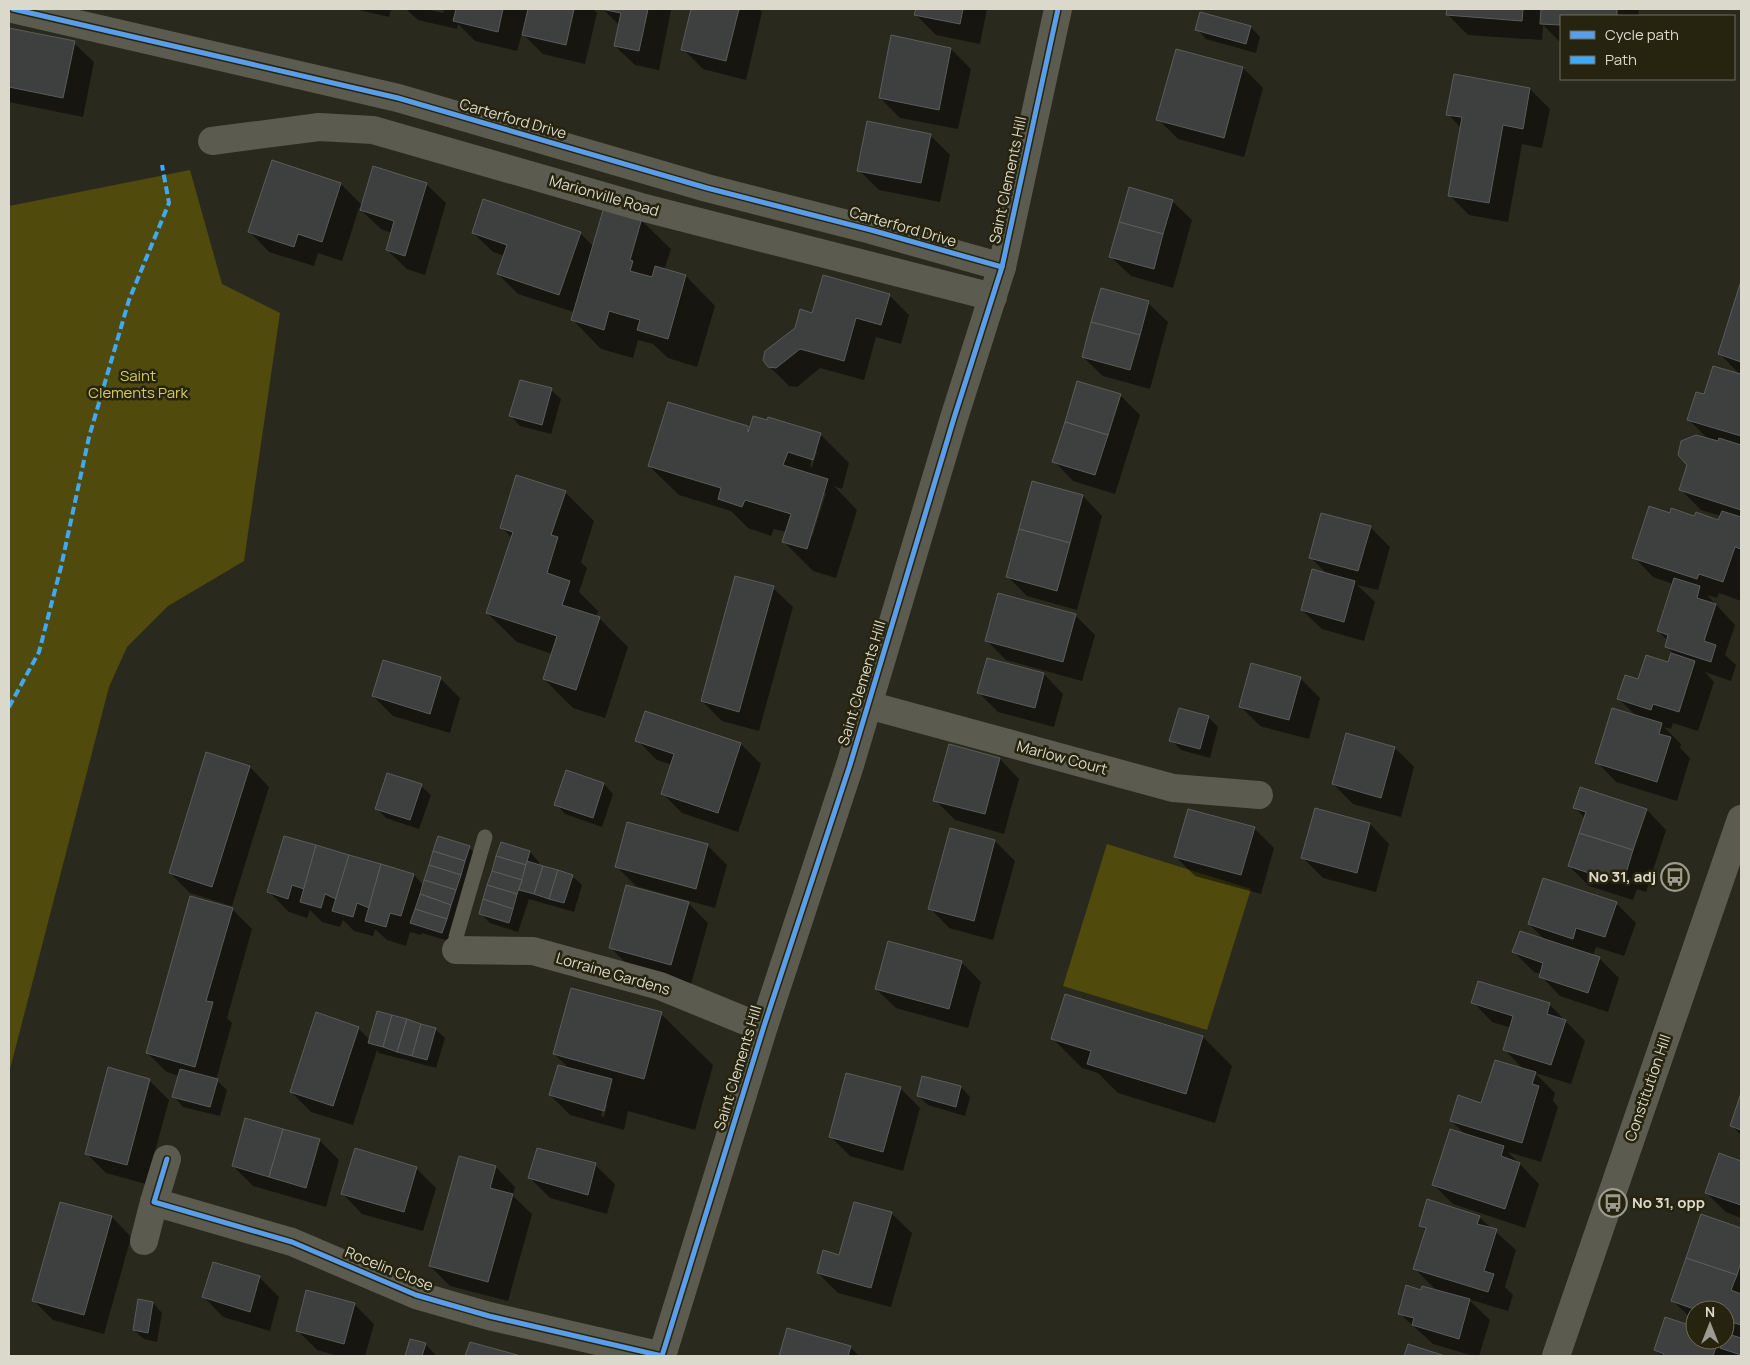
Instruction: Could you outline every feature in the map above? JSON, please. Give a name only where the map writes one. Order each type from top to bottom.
[{"type":"street","name":"Carterford Drive","points":[[13,9],[398,98],[707,188],[871,230],[1002,268]]},
{"type":"street","name":"Saint Clements Hill","points":[[662,1356],[764,1026],[850,766],[951,427],[1002,268],[1058,9]]},
{"type":"street","name":"Marionville Road","points":[[212,141],[319,127],[373,130],[641,207],[993,297]]},
{"type":"street","name":"Marlow Court","points":[[868,705],[1173,788],[1259,795]]},
{"type":"street","name":"Constitution Hill","points":[[1556,1356],[1741,819]]},
{"type":"street","name":"Lorraine Gardens","points":[[456,944],[533,951],[660,986],[743,1020],[764,1026]]},
{"type":"street","points":[[144,1241],[167,1159]]},
{"type":"street","name":"Rocelin Close","points":[[154,1202],[292,1242],[416,1296],[489,1316],[662,1356]]},
{"type":"lane","points":[[456,944],[486,837]]},
{"type":"green space","name":"Saint Clements Park","points":[[190,170],[222,284],[280,313],[244,561],[168,606],[127,647],[109,687],[9,1073],[9,206]]},
{"type":"green space","points":[[1107,844],[1251,889],[1207,1030],[1063,986]]},
{"type":"building","points":[[456,9],[503,9],[498,32],[453,21]]},
{"type":"building","points":[[528,9],[574,9],[566,45],[522,35]]},
{"type":"building","points":[[601,9],[648,9],[639,51],[614,46],[621,13]]},
{"type":"building","points":[[691,9],[739,9],[726,61],[681,50]]},
{"type":"building","points":[[916,9],[963,9],[960,24],[914,15]]},
{"type":"building","points":[[1447,9],[1523,9],[1522,21],[1446,15]]},
{"type":"building","points":[[1541,9],[1617,9],[1617,15],[1560,15],[1560,25],[1540,24]]},
{"type":"building","points":[[1200,12],[1251,26],[1246,44],[1195,30]]},
{"type":"building","points":[[9,28],[75,41],[63,98],[9,87]]},
{"type":"building","points":[[891,35],[951,48],[939,110],[879,98]]},
{"type":"building","points":[[1176,49],[1243,67],[1224,138],[1156,120]]},
{"type":"building","points":[[1454,74],[1530,88],[1523,129],[1503,125],[1489,203],[1448,196],[1462,117],[1446,115]]},
{"type":"building","points":[[867,121],[931,134],[921,183],[857,171]]},
{"type":"building","points":[[272,160],[341,183],[322,242],[298,234],[294,247],[248,232]]},
{"type":"building","points":[[373,166],[427,183],[405,256],[386,250],[394,221],[360,210]]},
{"type":"building","points":[[1129,187],[1173,200],[1163,234],[1119,222]]},
{"type":"building","points":[[483,199],[581,232],[559,295],[497,274],[507,245],[472,233]]},
{"type":"building","points":[[604,207],[642,218],[630,260],[633,261],[630,271],[652,277],[655,266],[686,275],[668,339],[637,330],[640,320],[609,311],[604,330],[571,320]]},
{"type":"building","points":[[1119,222],[1163,234],[1154,269],[1109,257]]},
{"type":"building","points":[[823,275],[890,294],[881,325],[856,318],[844,361],[800,349],[776,368],[768,367],[763,360],[765,351],[795,328],[800,309],[812,313]]},
{"type":"building","points":[[1741,281],[1741,362],[1718,354]]},
{"type":"building","points":[[1101,288],[1149,301],[1140,335],[1091,322]]},
{"type":"building","points":[[1091,322],[1140,335],[1130,370],[1082,357]]},
{"type":"building","points":[[1713,366],[1741,374],[1741,436],[1687,420],[1696,392],[1704,394]]},
{"type":"building","points":[[520,380],[552,388],[542,425],[509,416]]},
{"type":"building","points":[[1077,381],[1121,394],[1108,435],[1065,422]]},
{"type":"building","points":[[668,402],[748,426],[748,432],[753,416],[767,420],[768,417],[821,433],[813,460],[788,452],[783,465],[828,479],[807,549],[782,542],[791,514],[745,500],[742,507],[718,499],[721,488],[648,466]]},
{"type":"building","points":[[1065,422],[1108,435],[1095,475],[1052,462]]},
{"type":"building","points":[[1696,435],[1718,441],[1719,438],[1741,445],[1741,510],[1679,490],[1687,465],[1678,455],[1681,441]]},
{"type":"building","points":[[516,475],[566,491],[551,535],[558,537],[547,573],[570,581],[562,605],[600,617],[576,690],[543,679],[557,636],[486,613],[513,532],[500,528]]},
{"type":"building","points":[[1032,481],[1083,495],[1070,543],[1019,529]]},
{"type":"building","points":[[1649,506],[1670,513],[1671,508],[1694,516],[1696,512],[1718,520],[1722,511],[1741,517],[1741,549],[1735,547],[1723,582],[1699,574],[1697,579],[1632,558]]},
{"type":"building","points":[[1321,513],[1371,526],[1358,571],[1309,558]]},
{"type":"building","points":[[1019,529],[1070,543],[1057,591],[1006,577]]},
{"type":"building","points":[[1312,569],[1355,581],[1344,622],[1301,610]]},
{"type":"building","points":[[735,576],[774,586],[739,712],[701,701]]},
{"type":"building","points":[[1674,578],[1700,586],[1697,598],[1716,604],[1704,641],[1716,645],[1711,662],[1665,647],[1668,635],[1657,631]]},
{"type":"building","points":[[998,593],[1076,614],[1063,662],[985,641]]},
{"type":"building","points":[[1671,653],[1695,661],[1679,712],[1653,704],[1651,710],[1617,699],[1625,675],[1638,679],[1646,655],[1668,662]]},
{"type":"building","points":[[987,658],[1044,673],[1035,708],[977,693]]},
{"type":"building","points":[[383,660],[441,677],[430,714],[372,696]]},
{"type":"building","points":[[1251,663],[1301,677],[1289,720],[1239,707]]},
{"type":"building","points":[[1179,708],[1209,716],[1200,749],[1169,741]]},
{"type":"building","points":[[1612,708],[1662,723],[1659,734],[1671,737],[1657,782],[1595,763]]},
{"type":"building","points":[[645,711],[741,743],[718,813],[661,794],[674,754],[635,741]]},
{"type":"building","points":[[1346,733],[1395,747],[1381,798],[1332,784]]},
{"type":"building","points":[[949,744],[1000,758],[985,814],[933,801]]},
{"type":"building","points":[[206,752],[250,766],[212,887],[169,873]]},
{"type":"building","points":[[566,770],[604,783],[593,818],[554,805]]},
{"type":"building","points":[[387,773],[422,784],[410,820],[375,809]]},
{"type":"building","points":[[1580,787],[1647,809],[1633,850],[1579,833],[1586,812],[1573,808]]},
{"type":"building","points":[[1315,808],[1370,823],[1357,873],[1301,858]]},
{"type":"building","points":[[1188,809],[1255,827],[1241,875],[1174,857]]},
{"type":"building","points":[[627,822],[708,844],[696,889],[615,867]]},
{"type":"building","points":[[950,828],[995,840],[974,921],[928,909]]},
{"type":"building","points":[[1579,833],[1633,850],[1626,873],[1617,870],[1613,881],[1568,866]]},
{"type":"building","points":[[284,836],[316,845],[304,889],[292,885],[288,899],[267,892]]},
{"type":"building","points":[[438,836],[470,846],[465,861],[433,851]]},
{"type":"building","points":[[501,842],[530,851],[526,865],[496,856]]},
{"type":"building","points":[[316,845],[349,855],[336,899],[325,894],[321,908],[300,902]]},
{"type":"building","points":[[433,851],[465,861],[461,875],[429,865]]},
{"type":"building","points":[[349,855],[381,864],[369,908],[357,903],[353,917],[332,911]]},
{"type":"building","points":[[496,856],[526,865],[522,880],[492,871]]},
{"type":"building","points":[[527,861],[543,866],[534,894],[519,890]]},
{"type":"building","points":[[381,864],[414,874],[401,916],[390,913],[386,927],[365,921]]},
{"type":"building","points":[[429,865],[461,875],[456,890],[424,880]]},
{"type":"building","points":[[543,866],[558,870],[549,899],[534,894]]},
{"type":"building","points":[[558,870],[573,875],[564,903],[549,899]]},
{"type":"building","points":[[492,871],[522,880],[517,894],[487,885]]},
{"type":"building","points":[[1543,878],[1617,902],[1605,937],[1576,928],[1573,939],[1528,924]]},
{"type":"building","points":[[424,880],[456,890],[451,905],[420,894]]},
{"type":"building","points":[[487,885],[517,894],[513,909],[483,899]]},
{"type":"building","points":[[626,885],[689,902],[671,965],[609,948]]},
{"type":"building","points":[[420,894],[451,905],[447,919],[415,909]]},
{"type":"building","points":[[190,896],[233,908],[206,1001],[213,1002],[195,1067],[146,1053]]},
{"type":"building","points":[[483,899],[513,909],[509,923],[479,914]]},
{"type":"building","points":[[415,909],[447,919],[442,933],[410,923]]},
{"type":"building","points":[[1520,931],[1600,957],[1588,993],[1539,977],[1543,963],[1512,952]]},
{"type":"building","points":[[888,941],[962,961],[949,1009],[875,989]]},
{"type":"building","points":[[1478,981],[1550,1003],[1547,1014],[1566,1020],[1551,1065],[1503,1050],[1513,1016],[1471,1003]]},
{"type":"building","points":[[571,988],[662,1012],[644,1079],[553,1054]]},
{"type":"building","points":[[1065,994],[1203,1036],[1186,1094],[1087,1064],[1091,1051],[1051,1039]]},
{"type":"building","points":[[377,1011],[392,1015],[383,1047],[368,1043]]},
{"type":"building","points":[[316,1012],[359,1027],[333,1106],[290,1092]]},
{"type":"building","points":[[392,1015],[407,1019],[397,1052],[383,1047]]},
{"type":"building","points":[[407,1019],[421,1024],[412,1056],[397,1052]]},
{"type":"building","points":[[421,1024],[436,1028],[427,1060],[412,1056]]},
{"type":"building","points":[[1495,1060],[1536,1072],[1532,1084],[1539,1086],[1522,1143],[1450,1121],[1458,1095],[1481,1103]]},
{"type":"building","points":[[558,1065],[612,1079],[604,1111],[549,1095]]},
{"type":"building","points":[[108,1067],[150,1079],[127,1165],[85,1154]]},
{"type":"building","points":[[180,1069],[218,1079],[210,1107],[172,1097]]},
{"type":"building","points":[[846,1073],[901,1087],[883,1152],[829,1137]]},
{"type":"building","points":[[922,1076],[961,1086],[956,1107],[917,1096]]},
{"type":"building","points":[[1741,1093],[1741,1130],[1730,1126]]},
{"type":"building","points":[[245,1118],[283,1129],[269,1177],[232,1166]]},
{"type":"building","points":[[283,1129],[320,1139],[306,1188],[269,1177]]},
{"type":"building","points":[[1450,1129],[1504,1146],[1501,1156],[1520,1163],[1505,1209],[1432,1185]]},
{"type":"building","points":[[355,1148],[417,1167],[404,1212],[341,1194]]},
{"type":"building","points":[[537,1148],[596,1163],[588,1195],[528,1178]]},
{"type":"building","points":[[1719,1153],[1741,1161],[1741,1205],[1705,1193]]},
{"type":"building","points":[[459,1156],[496,1166],[490,1188],[513,1194],[488,1282],[429,1266]]},
{"type":"building","points":[[1427,1199],[1480,1216],[1477,1224],[1497,1229],[1484,1271],[1494,1274],[1488,1292],[1413,1269],[1426,1228],[1419,1226]]},
{"type":"building","points":[[60,1202],[112,1216],[84,1315],[32,1301]]},
{"type":"building","points":[[854,1202],[892,1212],[871,1288],[817,1273],[823,1250],[839,1255]]},
{"type":"building","points":[[1701,1214],[1741,1228],[1741,1262],[1737,1275],[1686,1258]]},
{"type":"building","points":[[1686,1258],[1737,1275],[1731,1290],[1741,1294],[1741,1325],[1735,1323],[1735,1300],[1685,1300],[1685,1306],[1671,1301]]},
{"type":"building","points":[[213,1262],[260,1276],[250,1312],[202,1297]]},
{"type":"building","points":[[1406,1285],[1421,1290],[1422,1286],[1470,1299],[1459,1339],[1412,1325],[1414,1318],[1398,1314]]},
{"type":"building","points":[[306,1290],[355,1303],[344,1344],[296,1331]]},
{"type":"building","points":[[138,1299],[153,1302],[148,1333],[133,1330]]},
{"type":"building","points":[[1665,1317],[1685,1324],[1685,1350],[1715,1350],[1713,1356],[1663,1356],[1664,1354],[1654,1350]]},
{"type":"building","points":[[787,1328],[851,1346],[848,1356],[779,1356]]},
{"type":"building","points":[[1735,1336],[1741,1338],[1741,1355],[1726,1350],[1735,1350]]},
{"type":"building","points":[[410,1339],[426,1343],[422,1356],[405,1356]]},
{"type":"building","points":[[470,1342],[521,1356],[465,1356]]},
{"type":"building","points":[[1408,1344],[1445,1356],[1404,1356]]},
{"type":"marked path","points":[[9,707],[39,652],[61,567],[89,437],[129,300],[169,203],[162,165]]},
{"type":"cycle path","points":[[13,9],[398,98],[707,188],[871,230],[1002,267]]},
{"type":"cycle path","points":[[167,1159],[154,1202],[292,1242],[416,1295],[489,1316],[662,1356],[764,1026],[850,765],[954,418],[1002,267],[1058,9]]},
{"type":"place","name":"No 31, adj","points":[[1675,877]]},
{"type":"place","name":"No 31, opp","points":[[1613,1203]]}]
